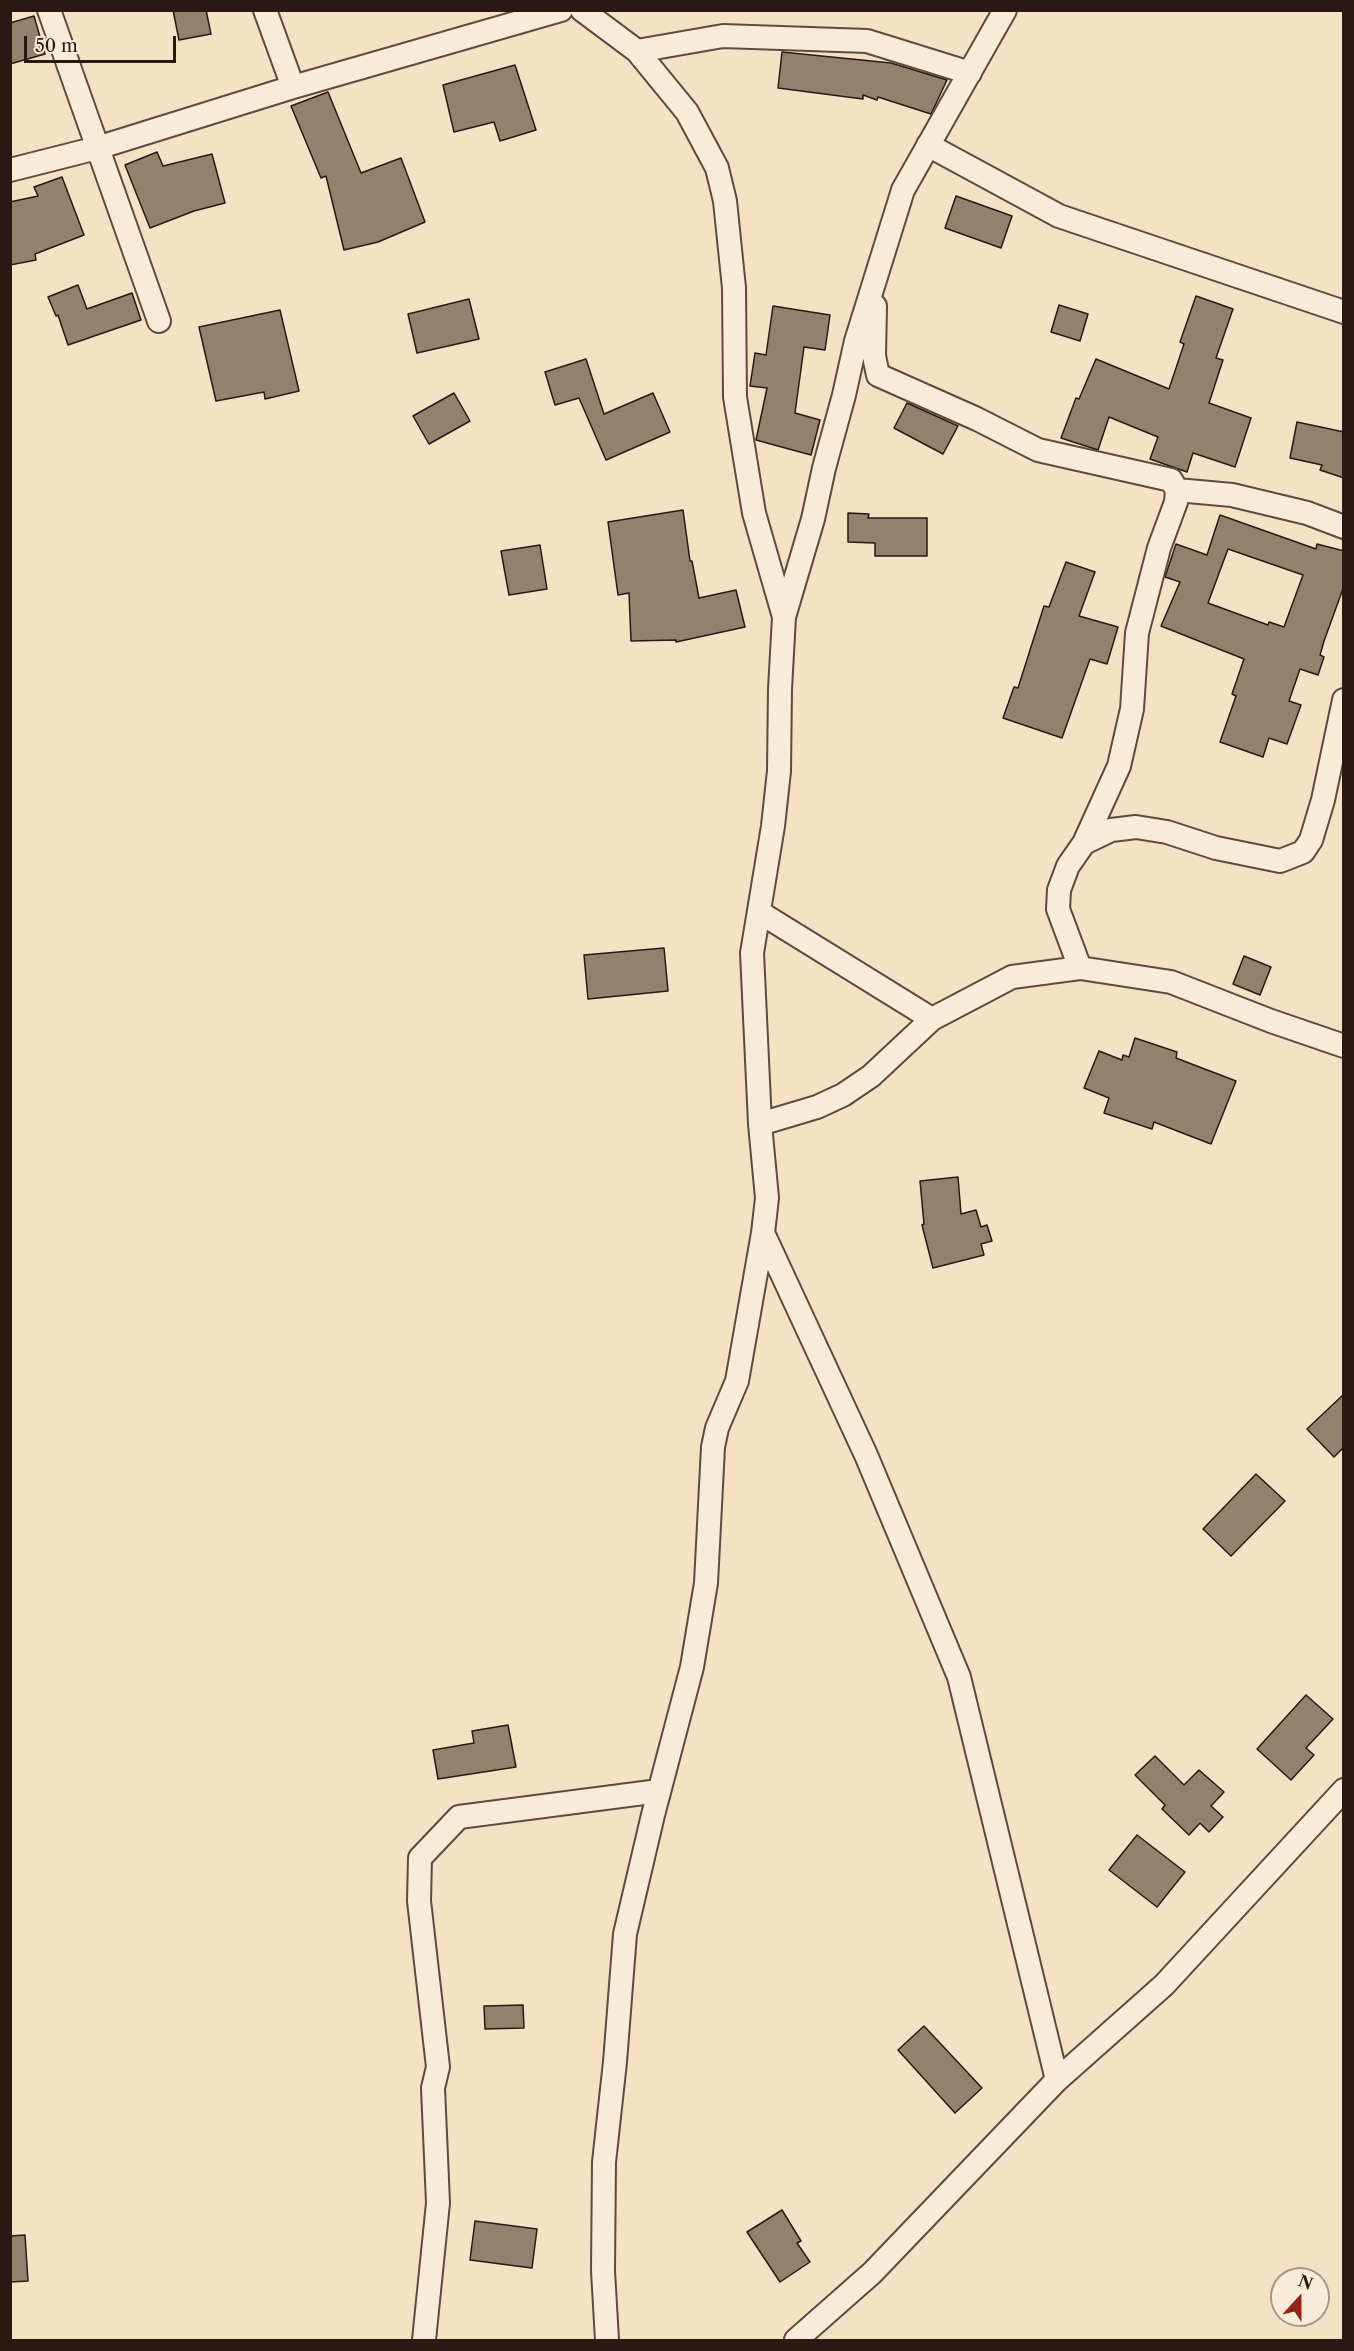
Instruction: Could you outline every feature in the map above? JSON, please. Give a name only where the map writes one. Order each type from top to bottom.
[{"type":"street","points":[[49,10],[159,321]]},
{"type":"street","points":[[265,10],[293,87]]},
{"type":"street","points":[[10,170],[97,148],[293,87],[561,10]]},
{"type":"street","points":[[582,10],[637,51],[687,112],[717,168],[725,201],[734,288],[735,397],[754,513],[784,617]]},
{"type":"street","points":[[607,2340],[603,2271],[604,2162],[626,1934],[659,1791],[692,1667],[706,1583],[713,1447],[717,1428],[737,1381],[767,1198],[760,1124],[752,953],[779,771],[784,617],[813,519],[856,341],[903,190],[1005,10]]},
{"type":"street","points":[[637,51],[723,36],[867,41],[970,73]]},
{"type":"street","points":[[928,145],[1059,216],[1344,312]]},
{"type":"street","points":[[872,289],[875,309],[874,356],[878,375],[1038,450],[1171,480],[1178,490],[1176,502],[1159,548],[1137,633],[1132,709],[1119,766],[1084,843],[1068,866],[1059,890],[1058,909],[1080,968]]},
{"type":"street","points":[[1178,490],[1232,495],[1307,513],[1344,527]]},
{"type":"street","points":[[1084,843],[1111,830],[1136,827],[1167,832],[1216,848],[1281,861],[1303,852],[1311,840],[1323,800],[1344,700]]},
{"type":"street","points":[[759,912],[932,1019]]},
{"type":"street","points":[[760,1124],[817,1107],[843,1095],[871,1076],[932,1019],[1012,977],[1080,968],[1171,982],[1271,1021],[1344,1046]]},
{"type":"street","points":[[763,1233],[866,1455],[959,1677],[1057,2080]]},
{"type":"street","points":[[796,2340],[872,2273],[1057,2080],[1164,1985],[1344,1790]]},
{"type":"street","points":[[423,2340],[438,2203],[433,2088],[438,2067],[419,1901],[420,1858],[459,1817],[659,1791]]},
{"type":"building","points":[[173,10],[206,10],[211,34],[179,40]]},
{"type":"building","points":[[34,16],[45,54],[10,64],[10,23]]},
{"type":"building","points":[[782,52],[891,63],[947,80],[931,114],[878,97],[877,100],[863,95],[863,99],[778,88]]},
{"type":"building","points":[[515,65],[536,130],[500,141],[494,122],[454,132],[443,85]]},
{"type":"building","points":[[328,92],[361,173],[401,158],[425,222],[378,242],[344,250],[326,176],[321,178],[291,106]]},
{"type":"building","points":[[157,152],[163,166],[212,154],[225,203],[194,211],[150,228],[125,165]]},
{"type":"building","points":[[62,177],[84,235],[35,254],[36,260],[10,265],[10,202],[38,196],[34,187]]},
{"type":"building","points":[[956,196],[1012,216],[1001,248],[945,228]]},
{"type":"building","points":[[78,285],[87,309],[132,293],[141,320],[68,345],[58,315],[56,316],[48,297]]},
{"type":"building","points":[[1196,296],[1233,309],[1216,358],[1223,360],[1209,403],[1251,418],[1235,467],[1193,453],[1187,472],[1150,459],[1158,437],[1109,417],[1098,450],[1061,438],[1076,398],[1079,399],[1096,359],[1169,389],[1184,344],[1180,342]]},
{"type":"building","points":[[469,299],[479,339],[417,353],[408,314]]},
{"type":"building","points":[[1059,305],[1088,314],[1080,341],[1051,332]]},
{"type":"building","points":[[773,306],[830,315],[825,350],[804,347],[795,413],[820,420],[811,455],[756,440],[767,388],[750,386],[755,353],[766,355]]},
{"type":"building","points":[[280,310],[299,391],[265,399],[264,392],[216,401],[199,327]]},
{"type":"building","points":[[586,359],[604,414],[653,393],[670,432],[606,460],[579,398],[555,405],[545,372]]},
{"type":"building","points":[[454,393],[470,421],[429,444],[413,416]]},
{"type":"building","points":[[907,403],[958,426],[943,454],[894,428]]},
{"type":"building","points":[[1297,422],[1344,432],[1344,478],[1320,470],[1322,465],[1290,458]]},
{"type":"building","points":[[683,510],[690,561],[692,561],[699,598],[736,590],[745,627],[676,642],[676,640],[631,641],[629,593],[618,595],[608,522]]},
{"type":"building","points":[[848,513],[869,514],[868,518],[927,518],[927,556],[875,556],[875,543],[848,542]]},
{"type":"building","points":[[1220,515],[1316,549],[1317,544],[1344,551],[1344,586],[1324,641],[1320,655],[1324,657],[1318,675],[1300,669],[1289,701],[1301,705],[1287,744],[1269,738],[1263,757],[1220,742],[1236,696],[1232,694],[1244,659],[1161,626],[1180,582],[1165,577],[1176,544],[1207,555]],"holes":[[[1228,549],[1303,575],[1284,627],[1269,622],[1268,625],[1208,603]]]},
{"type":"building","points":[[540,545],[547,589],[509,595],[501,551]]},
{"type":"building","points":[[1066,562],[1095,572],[1079,616],[1118,627],[1107,664],[1090,659],[1062,738],[1003,718],[1014,687],[1018,688],[1044,606],[1049,607]]},
{"type":"building","points":[[664,948],[668,991],[588,999],[584,955]]},
{"type":"building","points":[[1244,956],[1271,967],[1260,995],[1233,984]]},
{"type":"building","points":[[1135,1038],[1177,1052],[1176,1058],[1236,1081],[1211,1144],[1154,1122],[1152,1129],[1104,1113],[1109,1098],[1084,1088],[1099,1051],[1122,1060],[1123,1055],[1129,1057]]},
{"type":"building","points":[[958,1177],[961,1214],[976,1210],[981,1227],[987,1225],[992,1241],[981,1244],[984,1255],[933,1268],[922,1225],[924,1224],[920,1181]]},
{"type":"building","points":[[1344,1394],[1344,1447],[1334,1457],[1307,1429]]},
{"type":"building","points":[[1256,1474],[1285,1501],[1231,1556],[1203,1529]]},
{"type":"building","points":[[1306,1695],[1333,1719],[1306,1748],[1314,1755],[1291,1780],[1257,1749]]},
{"type":"building","points":[[508,1725],[516,1767],[438,1779],[433,1750],[474,1743],[472,1731]]},
{"type":"building","points":[[1155,1756],[1184,1785],[1199,1770],[1224,1792],[1211,1806],[1223,1817],[1209,1832],[1200,1823],[1189,1835],[1162,1809],[1165,1805],[1135,1775]]},
{"type":"building","points":[[1137,1835],[1185,1872],[1157,1907],[1109,1870]]},
{"type":"building","points":[[523,2005],[524,2028],[485,2029],[484,2006]]},
{"type":"building","points":[[924,2026],[982,2088],[955,2113],[898,2050]]},
{"type":"building","points":[[782,2210],[801,2241],[797,2243],[810,2262],[780,2282],[747,2232]]},
{"type":"building","points":[[475,2221],[537,2229],[532,2268],[470,2260]]},
{"type":"building","points":[[25,2235],[28,2281],[10,2282],[10,2236]]}]
